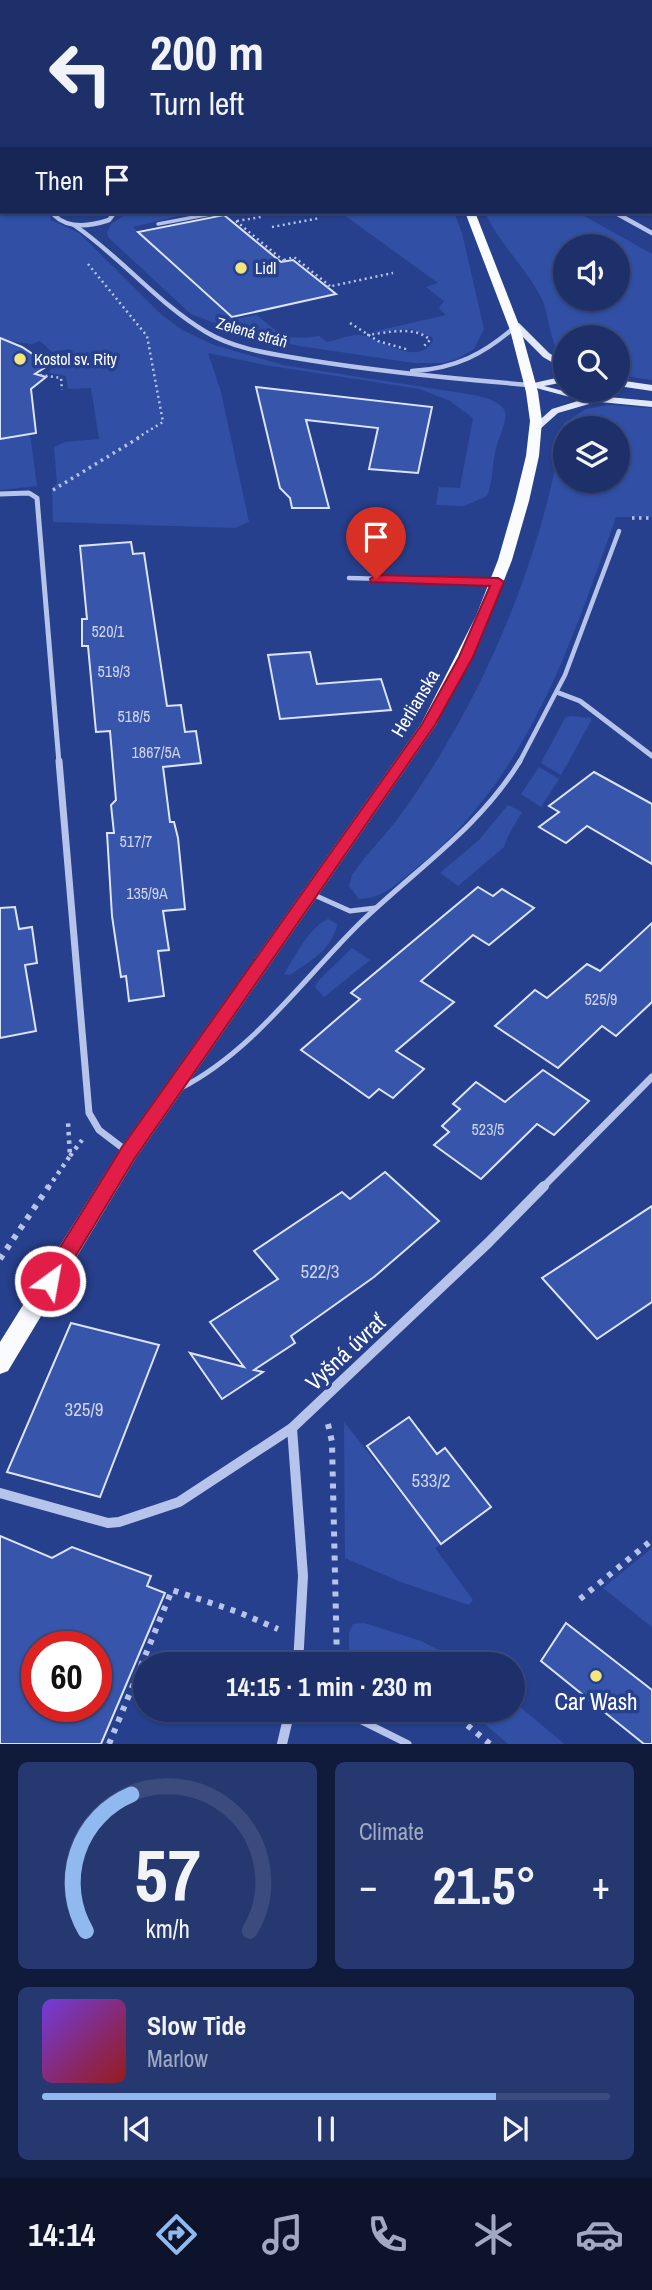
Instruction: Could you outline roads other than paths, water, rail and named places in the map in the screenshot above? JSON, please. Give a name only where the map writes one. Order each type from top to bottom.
[{"type":"main road","name":"Herlianska","points":[[0,1363],[129,1152],[428,725],[466,657],[498,582],[528,478],[536,428],[530,385],[516,325],[496,270],[471,214]]},
{"type":"street","name":"Zelená stráň","points":[[54,214],[60,222],[74,225],[102,243],[164,304],[209,334],[261,351],[385,371]]},
{"type":"street","points":[[74,225],[102,223],[113,214]]},
{"type":"street","points":[[618,214],[652,233]]},
{"type":"street","name":"Zelená stráň","points":[[102,223],[102,243]]},
{"type":"street","points":[[385,371],[422,370],[464,363],[483,354],[516,325],[553,359]]},
{"type":"street","points":[[385,371],[530,385],[553,392]]},
{"type":"street","points":[[530,385],[553,381]]},
{"type":"street","points":[[630,385],[652,388]]},
{"type":"street","points":[[536,428],[546,417],[564,407],[596,402]]},
{"type":"street","points":[[630,402],[652,404]]},
{"type":"street","points":[[0,494],[35,495],[38,502],[89,1113],[99,1129],[129,1152]]},
{"type":"street","points":[[559,693],[580,701],[652,756]]},
{"type":"street","name":"Vyšná úvrať","points":[[0,1493],[96,1522],[120,1522],[179,1502],[292,1428],[488,1243],[652,1077]]},
{"type":"street","points":[[292,1428],[303,1585],[300,1652]]},
{"type":"street","points":[[282,1744],[287,1722]]},
{"type":"lane","points":[[158,224],[210,214]]},
{"type":"lane","points":[[170,1093],[217,1070],[377,907],[462,834],[488,806],[511,774],[559,693],[619,531]]},
{"type":"lane","points":[[349,579],[498,582]]},
{"type":"lane","points":[[310,893],[347,911],[368,911],[377,907]]},
{"type":"lane","points":[[364,1722],[408,1744]]},
{"type":"place","name":"Lidl","points":[[241,268]]},
{"type":"place","name":"Kostol sv. Rity","points":[[20,359]]},
{"type":"place","name":"Car Wash","points":[[596,1676]]}]
